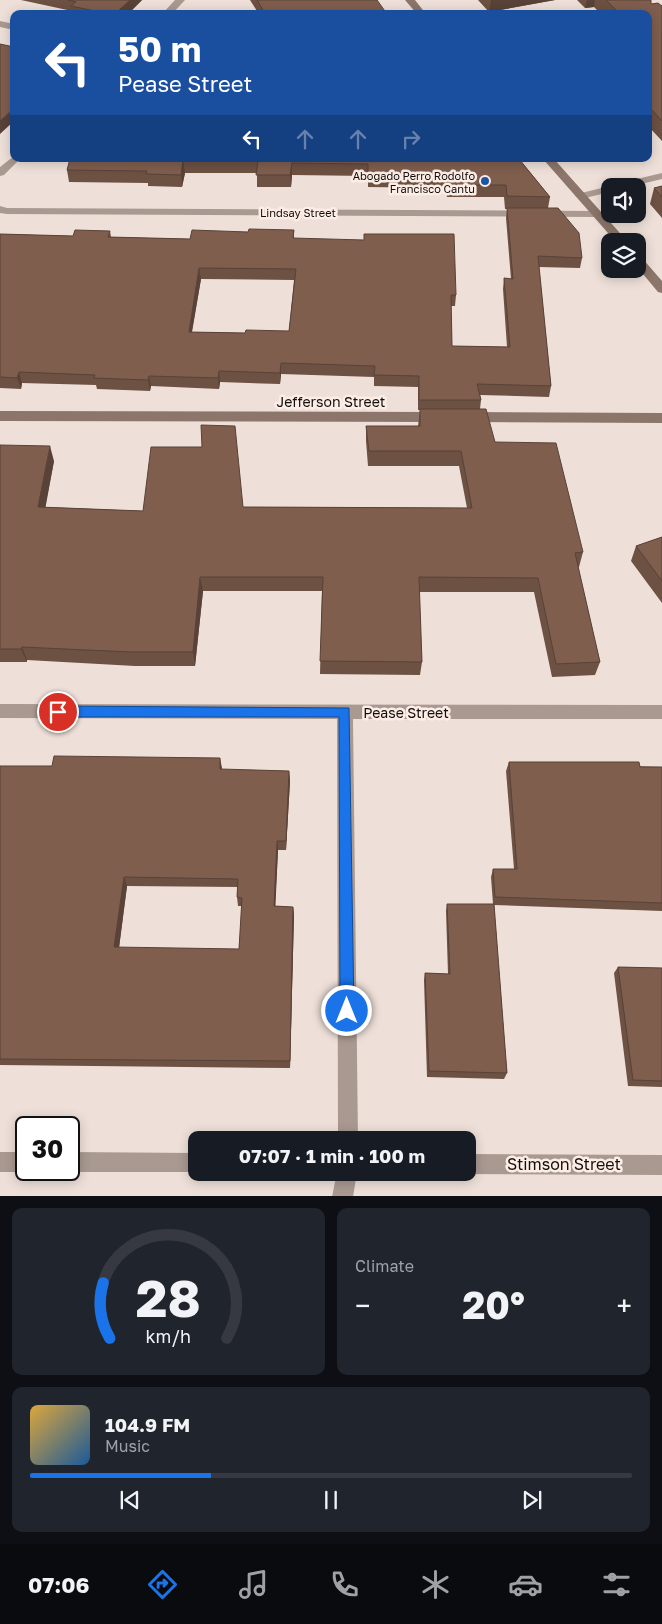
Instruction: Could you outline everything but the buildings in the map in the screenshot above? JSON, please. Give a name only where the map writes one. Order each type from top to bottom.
[{"type":"street","points":[[170,10],[180,0]]},
{"type":"street","points":[[410,0],[419,10]]},
{"type":"street","points":[[0,173],[12,162]]},
{"type":"street","points":[[551,162],[614,233]]},
{"type":"street","points":[[646,180],[662,176]]},
{"type":"street","points":[[581,196],[601,191]]},
{"type":"street","name":"Lindsay Street","points":[[0,209],[17,211],[597,214]]},
{"type":"street","points":[[646,270],[662,289]]},
{"type":"street","name":"Jefferson Street","points":[[0,416],[662,418]]},
{"type":"street","name":"Pease Street","points":[[0,711],[662,712]]},
{"type":"street","points":[[345,712],[348,1131]]},
{"type":"street","points":[[0,1162],[15,1162]]},
{"type":"street","points":[[80,1162],[188,1163]]},
{"type":"street","name":"Stimson Street","points":[[476,1164],[662,1165]]},
{"type":"street","points":[[342,1196],[345,1181]]},
{"type":"place","name":"Abogado Perro Rodolfo Francisco Cantu","points":[[485,181]]},
{"type":"route","points":[[58,712],[345,712],[347,1011]]}]
